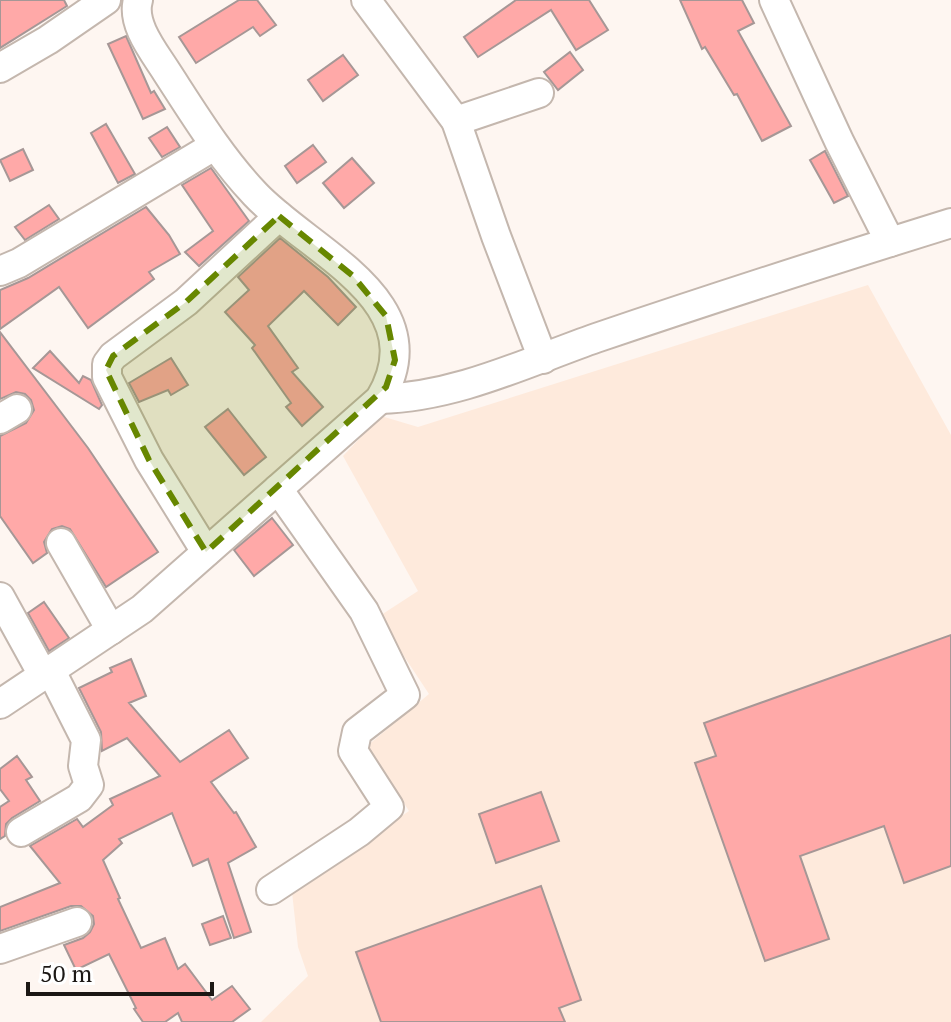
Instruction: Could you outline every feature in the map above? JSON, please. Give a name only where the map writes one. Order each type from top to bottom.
[{"type":"street","points":[[0,68],[106,0]]},
{"type":"street","points":[[0,704],[142,609],[380,399],[392,377],[395,360],[393,330],[386,316],[353,276],[257,196],[214,146],[152,49],[135,8],[138,0]]},
{"type":"street","points":[[366,0],[456,121],[543,359]]},
{"type":"street","points":[[774,0],[890,242]]},
{"type":"street","points":[[456,121],[539,93]]},
{"type":"street","points":[[0,271],[19,263],[214,146]]},
{"type":"street","points":[[206,552],[149,460],[107,377],[107,364],[113,356],[186,302],[279,216]]},
{"type":"street","points":[[380,399],[433,393],[951,223]]},
{"type":"street","points":[[271,890],[359,832],[389,807],[353,751],[357,732],[405,695],[364,611],[278,489]]},
{"type":"street","points":[[61,543],[111,630]]},
{"type":"street","points":[[0,597],[86,740],[83,766],[89,785],[79,798],[21,832]]},
{"type":"street","points":[[0,949],[77,922]]},
{"type":"highlighted area","points":[[279,216],[353,276],[386,316],[395,360],[386,387],[206,552],[149,460],[106,370],[113,356],[186,302]]},
{"type":"shaded area","points":[[868,285],[951,435],[951,1022],[261,1022],[308,976],[298,947],[292,892],[409,811],[367,746],[429,694],[378,617],[418,591],[343,456],[381,416],[418,427]]},
{"type":"building","points":[[0,0],[64,0],[67,6],[0,48]]},
{"type":"building","points":[[239,0],[257,0],[276,25],[260,36],[253,27],[196,63],[179,37]]},
{"type":"building","points":[[516,0],[589,0],[608,30],[576,50],[551,10],[478,57],[464,37]]},
{"type":"building","points":[[680,0],[742,0],[754,23],[738,31],[791,126],[762,141],[737,94],[734,95],[705,47],[702,49]]},
{"type":"building","points":[[126,36],[151,93],[154,91],[165,109],[143,119],[108,44]]},
{"type":"building","points":[[570,52],[583,70],[558,90],[544,72]]},
{"type":"building","points":[[343,55],[358,75],[323,101],[308,80]]},
{"type":"building","points":[[106,124],[135,174],[118,183],[91,133]]},
{"type":"building","points":[[167,127],[180,147],[162,157],[149,138]]},
{"type":"building","points":[[313,145],[326,162],[297,183],[285,166]]},
{"type":"building","points":[[23,149],[33,170],[10,181],[0,160]]},
{"type":"building","points":[[825,151],[848,196],[834,203],[810,160]]},
{"type":"building","points":[[352,158],[374,183],[344,208],[323,183]]},
{"type":"building","points":[[211,168],[249,221],[199,266],[185,252],[213,231],[182,185]]},
{"type":"building","points":[[49,205],[59,219],[25,240],[15,227]]},
{"type":"building","points":[[146,207],[180,254],[149,272],[154,279],[88,328],[59,287],[0,329],[0,290],[28,278]]},
{"type":"building","points":[[280,238],[328,277],[356,307],[338,325],[304,291],[268,326],[298,368],[292,372],[323,407],[302,426],[286,407],[291,403],[252,348],[255,345],[225,312],[249,290],[238,277]]},
{"type":"building","points":[[0,332],[88,448],[158,552],[106,587],[70,529],[62,526],[52,529],[44,542],[47,553],[33,563],[0,516],[0,436],[26,423],[34,410],[25,394],[16,392],[0,399]]},
{"type":"building","points":[[50,351],[79,383],[83,376],[91,380],[102,405],[99,409],[33,368]]},
{"type":"building","points":[[171,358],[188,385],[171,395],[168,390],[139,402],[129,383]]},
{"type":"building","points":[[228,409],[266,457],[244,475],[205,427]]},
{"type":"building","points":[[272,518],[293,545],[254,576],[234,550]]},
{"type":"building","points":[[44,602],[69,638],[49,651],[28,613]]},
{"type":"building","points":[[951,635],[951,866],[904,883],[884,826],[800,856],[829,939],[765,961],[695,763],[716,756],[704,723]]},
{"type":"building","points":[[131,659],[146,696],[129,703],[180,762],[229,730],[248,758],[211,782],[236,812],[256,847],[228,863],[251,932],[234,938],[208,859],[193,866],[172,813],[119,839],[122,843],[103,860],[141,948],[165,938],[178,969],[185,964],[212,1000],[232,986],[250,1009],[232,1022],[182,1022],[178,1013],[165,1022],[143,1022],[109,954],[76,970],[64,945],[83,938],[94,924],[93,916],[81,906],[71,906],[0,931],[0,907],[60,883],[30,846],[77,819],[83,827],[113,805],[110,799],[160,776],[127,738],[102,751],[101,732],[79,688]]},
{"type":"building","points":[[17,756],[32,777],[26,780],[40,801],[12,818],[6,824],[5,836],[0,839],[0,807],[9,801],[0,789],[0,769]]},
{"type":"building","points":[[541,792],[559,841],[496,863],[479,814]]},
{"type":"building","points":[[541,886],[581,1000],[559,1008],[565,1022],[381,1022],[356,952]]},
{"type":"building","points":[[223,916],[231,938],[210,945],[202,924]]}]
